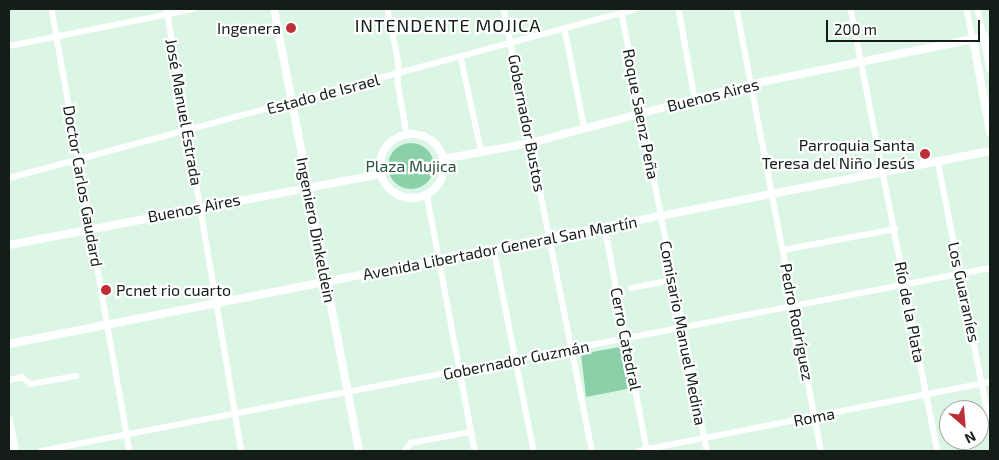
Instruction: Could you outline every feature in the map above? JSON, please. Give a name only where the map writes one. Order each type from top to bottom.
[{"type":"main road","name":"Ingeniero Dinkeldein","points":[[274,9],[359,451]]},
{"type":"main road","name":"Buenos Aires","points":[[443,159],[530,143],[752,84],[984,37]]},
{"type":"main road","points":[[984,37],[990,68]]},
{"type":"main road","points":[[973,39],[990,132]]},
{"type":"main road","points":[[407,134],[426,137],[434,143],[443,159],[441,180],[427,194],[411,198],[395,194],[380,174],[381,158],[388,144],[407,134]]},
{"type":"main road","name":"Avenida Libertador General San Martín","points":[[9,344],[990,151]]},
{"type":"main road","name":"Buenos Aires","points":[[9,245],[90,227],[380,174]]},
{"type":"main road","points":[[9,423],[15,451]]},
{"type":"street","name":"Doctor Carlos Gaudard","points":[[52,9],[106,325],[130,451]]},
{"type":"street","points":[[9,46],[167,12],[194,9]]},
{"type":"street","points":[[388,9],[399,64],[398,73],[407,134]]},
{"type":"street","name":"Gobernador Bustos","points":[[504,9],[592,451]]},
{"type":"street","name":"Estado de Israel","points":[[9,178],[511,44],[565,29],[611,12],[636,9]]},
{"type":"street","points":[[679,9],[695,99]]},
{"type":"street","name":"Pedro Rodríguez","points":[[736,9],[752,84],[770,194],[783,250],[821,451]]},
{"type":"street","name":"Río de la Plata","points":[[851,9],[938,451]]},
{"type":"street","points":[[967,9],[973,39]]},
{"type":"street","points":[[978,9],[984,37]]},
{"type":"street","name":"José Manuel Estrada","points":[[167,12],[242,451]]},
{"type":"street","name":"Roque Saenz Peña","points":[[622,12],[660,216]]},
{"type":"street","points":[[565,29],[585,129]]},
{"type":"street","points":[[461,57],[482,153]]},
{"type":"street","name":"Los Guaraníes","points":[[938,161],[990,423]]},
{"type":"street","points":[[427,194],[459,371],[476,451]]},
{"type":"street","name":"Comisario Manuel Medina","points":[[660,216],[707,451]]},
{"type":"street","name":"Cerro Catedral","points":[[605,228],[647,450]]},
{"type":"street","points":[[783,250],[895,229]]},
{"type":"street","points":[[494,249],[514,360],[534,451]]},
{"type":"street","name":"Gobernador Guzmán","points":[[41,451],[128,436],[570,348],[990,268]]},
{"type":"street","points":[[631,288],[673,280]]},
{"type":"street","points":[[9,380],[22,377],[30,384],[76,376]]},
{"type":"street","name":"Roma","points":[[638,451],[990,382]]},
{"type":"street","points":[[405,451],[411,443],[471,432]]},
{"type":"green space","name":"Plaza Mujica","points":[[406,143],[416,143],[428,149],[433,157],[433,175],[428,183],[420,188],[406,189],[398,186],[391,179],[388,171],[388,161],[391,153],[398,146]]},
{"type":"green space","points":[[620,347],[623,349],[632,388],[586,397],[581,354]]},
{"type":"place","name":"Ingenera","points":[[291,28]]},
{"type":"place","name":"Parroquia Santa Teresa del Niño Jesús","points":[[925,154]]},
{"type":"place","name":"Pcnet rio cuarto","points":[[106,290]]},
{"type":"district","name":"INTENDENTE MOJICA","points":[[448,25]]}]
